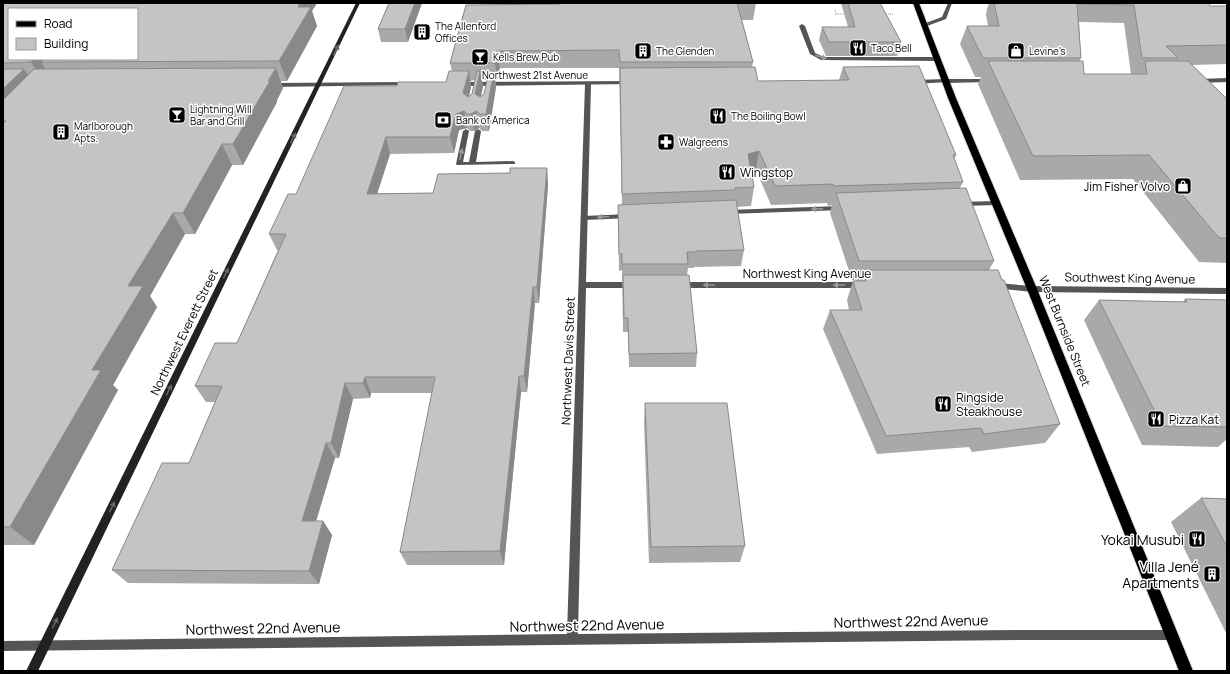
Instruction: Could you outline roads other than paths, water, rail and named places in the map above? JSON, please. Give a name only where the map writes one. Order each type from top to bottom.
[{"type":"main road","name":"Northwest Everett Street","points":[[32,671],[358,3]]},
{"type":"main road","name":"West Burnside Street","points":[[916,3],[946,81],[1032,288],[1186,671]]},
{"type":"street","points":[[924,25],[944,18],[950,3]]},
{"type":"street","points":[[802,26],[813,54],[823,59],[938,59]]},
{"type":"street","points":[[1192,81],[1227,80]]},
{"type":"street","points":[[906,82],[992,81]]},
{"type":"street","name":"Northwest 21st Avenue","points":[[453,84],[476,84],[486,87],[637,83]]},
{"type":"street","points":[[268,85],[414,84]]},
{"type":"street","points":[[475,90],[476,84]]},
{"type":"street","name":"Northwest Davis Street","points":[[572,640],[588,84]]},
{"type":"street","points":[[466,131],[459,164],[513,164]]},
{"type":"street","points":[[472,164],[478,131]]},
{"type":"street","points":[[953,204],[996,203]]},
{"type":"street","points":[[717,213],[845,208]]},
{"type":"street","points":[[584,218],[639,216]]},
{"type":"street","points":[[582,285],[637,285]]},
{"type":"street","name":"Northwest King Avenue","points":[[669,285],[866,285]]},
{"type":"street","points":[[991,285],[1032,288]]},
{"type":"street","name":"Southwest King Avenue","points":[[1032,288],[1227,291]]},
{"type":"street","name":"Northwest 22nd Avenue","points":[[3,646],[1026,635],[1171,635]]},
{"type":"place","name":"The Allenford Offices","points":[[422,32]]},
{"type":"place","name":"Taco Bell","points":[[858,48]]},
{"type":"place","name":"The Glenden","points":[[643,51]]},
{"type":"place","name":"Levine's","points":[[1016,51]]},
{"type":"place","name":"Kells Brew Pub","points":[[480,57]]},
{"type":"place","name":"Lightning Will Bar and Grill","points":[[177,115]]},
{"type":"place","name":"The Boiling Bowl","points":[[718,116]]},
{"type":"place","name":"Bank of America","points":[[443,120]]},
{"type":"place","name":"Marlborough Apts.","points":[[61,132]]},
{"type":"place","name":"Walgreens","points":[[666,142]]},
{"type":"place","name":"Wingstop","points":[[727,172]]},
{"type":"place","name":"Jim Fisher Volvo","points":[[1183,186]]},
{"type":"place","name":"Ringside Steakhouse","points":[[943,404]]},
{"type":"place","name":"Pizza Kat","points":[[1156,419]]},
{"type":"place","name":"Yokai Musubi","points":[[1197,539]]},
{"type":"place","name":"Villa Jené Apartments","points":[[1212,574]]}]
